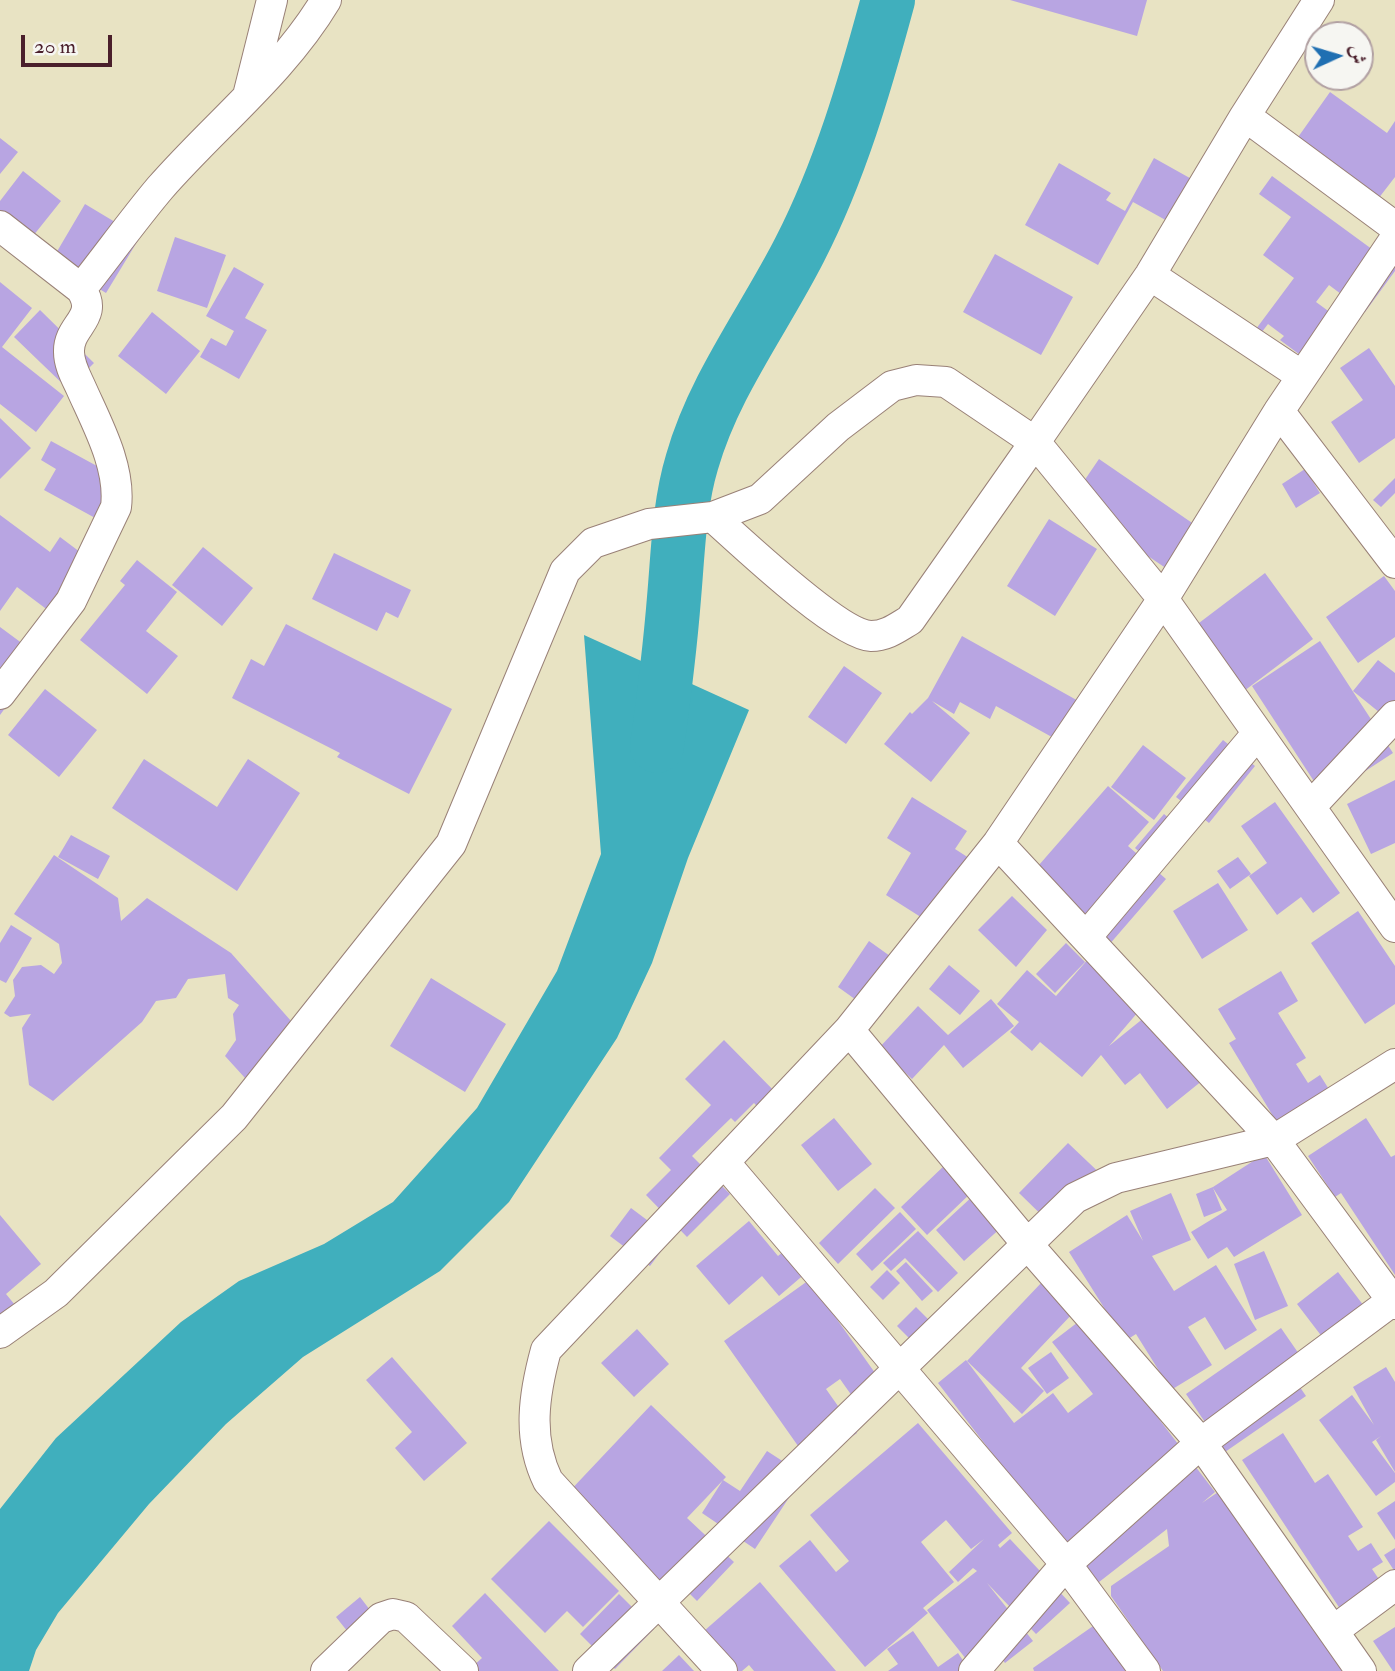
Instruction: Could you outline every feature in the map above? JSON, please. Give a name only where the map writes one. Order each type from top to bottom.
[{"type":"street","points":[[248,96],[272,0]]},
{"type":"street","points":[[81,289],[161,187],[296,42],[326,0]]},
{"type":"street","points":[[713,517],[824,612],[868,636],[885,635],[910,620],[1150,275],[1245,116],[1319,0]]},
{"type":"street","points":[[1245,116],[1395,227]]},
{"type":"street","points":[[0,226],[81,289],[89,308],[69,348],[69,355],[104,441],[118,490],[116,506],[71,601],[0,694]]},
{"type":"street","points":[[722,1671],[548,1481],[538,1460],[534,1434],[535,1397],[546,1350],[849,1030],[998,843],[1163,599],[1279,411],[1395,239]]},
{"type":"street","points":[[1150,275],[1302,376]]},
{"type":"street","points":[[0,1334],[56,1293],[234,1117],[451,844],[565,571],[593,543],[649,524],[713,517],[760,499],[838,427],[892,386],[916,380],[946,382],[1035,442],[1163,599],[1395,927]]},
{"type":"street","points":[[1279,411],[1395,563]]},
{"type":"street","points":[[1311,806],[1395,716]]},
{"type":"street","points":[[1087,936],[1257,734]]},
{"type":"street","points":[[974,1671],[1066,1564],[1201,1443],[1394,1303],[1275,1140],[998,843]]},
{"type":"street","points":[[849,1030],[1028,1245],[1201,1443],[1361,1671]]},
{"type":"street","points":[[588,1671],[1075,1198],[1102,1183],[1275,1140],[1395,1064]]},
{"type":"street","points":[[724,1162],[1066,1564],[1145,1671]]},
{"type":"street","points":[[1333,1631],[1395,1585]]},
{"type":"street","points":[[326,1671],[381,1618],[393,1614],[405,1617],[463,1671]]},
{"type":"water","points":[[584,635],[749,710],[688,858],[652,963],[617,1038],[509,1202],[440,1271],[303,1357],[226,1424],[149,1504],[58,1613],[36,1650],[29,1671],[0,1671],[0,1509],[56,1438],[181,1322],[239,1281],[324,1244],[393,1202],[477,1108],[557,971],[601,854]]},
{"type":"building","points":[[1010,0],[1147,0],[1137,36]]},
{"type":"building","points":[[1330,92],[1387,133],[1395,121],[1395,177],[1378,199],[1296,140]]},
{"type":"building","points":[[0,138],[18,152],[0,174]]},
{"type":"building","points":[[1154,158],[1213,191],[1189,233],[1133,202],[1098,265],[1025,225],[1059,163],[1111,193],[1106,200],[1125,211]]},
{"type":"building","points":[[23,171],[61,201],[29,241],[0,219],[0,201]]},
{"type":"building","points":[[1272,176],[1395,266],[1395,271],[1365,312],[1329,285],[1316,302],[1346,324],[1315,366],[1280,340],[1284,336],[1268,324],[1258,337],[1253,333],[1294,278],[1263,255],[1291,217],[1259,194]]},
{"type":"building","points":[[85,204],[140,237],[106,293],[52,260]]},
{"type":"building","points":[[175,237],[226,255],[207,308],[157,291]]},
{"type":"building","points":[[995,254],[1073,297],[1041,355],[963,312]]},
{"type":"building","points":[[234,267],[264,284],[245,318],[267,330],[239,379],[200,357],[211,338],[226,346],[234,331],[206,316]]},
{"type":"building","points":[[0,282],[32,308],[2,347],[64,396],[36,432],[0,404]]},
{"type":"building","points":[[40,310],[94,363],[68,389],[14,337]]},
{"type":"building","points":[[152,312],[200,351],[166,394],[118,356]]},
{"type":"building","points":[[1369,348],[1395,386],[1395,438],[1359,463],[1331,422],[1363,400],[1340,368]]},
{"type":"building","points":[[0,418],[31,448],[0,479]]},
{"type":"building","points":[[51,441],[119,478],[97,519],[44,490],[56,469],[41,460]]},
{"type":"building","points":[[1099,459],[1217,540],[1188,583],[1069,503]]},
{"type":"building","points":[[1305,469],[1320,493],[1296,508],[1282,484]]},
{"type":"building","points":[[1395,478],[1395,493],[1381,507],[1373,500]]},
{"type":"building","points":[[0,515],[50,552],[60,537],[104,570],[65,623],[17,587],[0,611]]},
{"type":"building","points":[[1049,519],[1097,549],[1055,616],[1007,586]]},
{"type":"building","points":[[203,547],[253,588],[222,626],[172,585]]},
{"type":"building","points":[[334,553],[411,590],[398,618],[386,612],[377,631],[312,599]]},
{"type":"building","points":[[137,560],[177,592],[146,631],[178,656],[147,694],[80,640],[125,585],[120,581]]},
{"type":"building","points":[[1265,573],[1313,639],[1244,691],[1195,626]]},
{"type":"building","points":[[1384,576],[1395,591],[1395,637],[1358,663],[1326,617]]},
{"type":"building","points":[[286,624],[452,709],[409,794],[337,757],[340,753],[232,698],[251,659],[264,666]]},
{"type":"building","points":[[0,627],[42,658],[0,715]]},
{"type":"building","points":[[962,636],[1098,712],[1077,751],[996,706],[990,719],[960,702],[954,714],[932,701],[970,733],[931,782],[884,744],[910,712],[912,714],[928,698]]},
{"type":"building","points":[[1320,641],[1393,753],[1347,783],[1319,789],[1252,686]]},
{"type":"building","points":[[1378,660],[1395,673],[1395,725],[1353,691]]},
{"type":"building","points":[[844,666],[882,693],[846,744],[808,717]]},
{"type":"building","points":[[45,689],[97,730],[59,777],[8,735]]},
{"type":"building","points":[[1223,740],[1255,766],[1209,823],[1176,797]]},
{"type":"building","points":[[1143,745],[1186,778],[1154,820],[1111,787]]},
{"type":"building","points":[[144,759],[217,807],[248,759],[300,793],[237,891],[112,808]]},
{"type":"building","points":[[1395,780],[1395,843],[1371,854],[1347,804]]},
{"type":"building","points":[[1108,786],[1149,822],[1128,846],[1166,879],[1108,946],[1025,881]]},
{"type":"building","points":[[912,797],[967,831],[955,849],[986,869],[946,933],[886,895],[911,853],[887,838]]},
{"type":"building","points":[[1275,802],[1340,893],[1313,913],[1301,897],[1277,915],[1249,876],[1267,863],[1241,826]]},
{"type":"building","points":[[1164,814],[1190,836],[1144,856],[1135,848]]},
{"type":"building","points":[[71,835],[110,856],[98,879],[58,857]]},
{"type":"building","points":[[54,855],[118,898],[121,921],[147,898],[231,953],[299,1030],[245,1078],[225,1056],[236,1040],[233,1014],[239,1005],[228,998],[225,974],[188,979],[176,998],[156,1001],[142,1022],[53,1101],[29,1085],[22,1028],[31,1014],[10,1017],[4,1013],[15,996],[13,980],[22,967],[41,965],[54,974],[62,963],[59,944],[14,914]]},
{"type":"building","points":[[1238,857],[1251,874],[1230,889],[1217,871]]},
{"type":"building","points":[[1218,883],[1248,930],[1202,959],[1173,911]]},
{"type":"building","points":[[1012,896],[1047,930],[1016,967],[978,930]]},
{"type":"building","points":[[1358,911],[1395,966],[1395,1004],[1365,1024],[1311,943]]},
{"type":"building","points":[[11,925],[32,938],[6,983],[0,980],[0,943]]},
{"type":"building","points":[[869,941],[911,971],[880,1017],[838,987]]},
{"type":"building","points":[[1066,943],[1085,962],[1055,993],[1036,974]]},
{"type":"building","points":[[1089,958],[1144,1005],[1109,1046],[1150,1013],[1203,1080],[1167,1109],[1140,1073],[1125,1085],[1101,1055],[1082,1077],[1040,1042],[1032,1051],[1010,1032],[1019,1022],[997,1004],[1027,970],[1056,996]]},
{"type":"building","points":[[949,965],[980,991],[960,1015],[929,989]]},
{"type":"building","points":[[1281,971],[1298,1001],[1278,1013],[1306,1058],[1296,1064],[1308,1083],[1320,1075],[1335,1099],[1282,1131],[1229,1043],[1236,1039],[1218,1009]]},
{"type":"building","points":[[431,978],[506,1024],[465,1092],[390,1046]]},
{"type":"building","points":[[991,999],[1014,1026],[963,1068],[944,1045],[912,1079],[879,1048],[918,1006],[948,1035]]},
{"type":"building","points":[[724,1040],[785,1102],[768,1118],[754,1103],[735,1122],[731,1118],[692,1156],[730,1194],[687,1237],[646,1195],[671,1170],[659,1158],[711,1105],[685,1079]]},
{"type":"building","points":[[834,1118],[872,1164],[838,1191],[801,1145]]},
{"type":"building","points":[[1366,1118],[1391,1157],[1395,1155],[1395,1275],[1341,1193],[1335,1197],[1308,1156]]},
{"type":"building","points":[[1068,1143],[1108,1181],[1059,1232],[1019,1193]]},
{"type":"building","points":[[1264,1154],[1302,1215],[1234,1257],[1227,1247],[1208,1259],[1191,1232],[1227,1210],[1213,1188],[1222,1210],[1204,1217],[1196,1194],[1213,1187]]},
{"type":"building","points":[[947,1163],[973,1191],[927,1235],[901,1207]]},
{"type":"building","points":[[875,1188],[895,1208],[838,1264],[819,1243]]},
{"type":"building","points":[[1171,1193],[1191,1240],[1152,1256],[1174,1291],[1216,1265],[1257,1330],[1225,1350],[1205,1317],[1188,1327],[1212,1365],[1171,1390],[1136,1334],[1125,1341],[1069,1252],[1127,1215],[1143,1241],[1130,1211]]},
{"type":"building","points":[[974,1195],[1003,1226],[964,1261],[936,1230]]},
{"type":"building","points":[[631,1208],[671,1238],[650,1266],[610,1236]]},
{"type":"building","points":[[900,1212],[916,1229],[872,1271],[856,1254]]},
{"type":"building","points":[[0,1215],[41,1264],[6,1294],[15,1305],[0,1318]]},
{"type":"building","points":[[749,1221],[778,1256],[801,1237],[821,1260],[779,1296],[762,1276],[729,1305],[696,1266]]},
{"type":"building","points":[[918,1231],[958,1273],[938,1292],[905,1258],[891,1271],[883,1263]]},
{"type":"building","points":[[1264,1251],[1288,1306],[1255,1320],[1234,1264]]},
{"type":"building","points":[[906,1262],[933,1291],[922,1301],[896,1271]]},
{"type":"building","points":[[887,1270],[900,1283],[883,1300],[870,1287]]},
{"type":"building","points":[[1338,1272],[1380,1327],[1339,1359],[1297,1304]]},
{"type":"building","points":[[809,1280],[890,1394],[864,1413],[840,1379],[826,1389],[857,1433],[835,1448],[820,1426],[806,1437],[824,1463],[815,1470],[724,1341]]},
{"type":"building","points":[[1043,1281],[1075,1311],[1021,1368],[1044,1391],[1022,1414],[967,1361]]},
{"type":"building","points":[[916,1307],[930,1321],[911,1340],[897,1326]]},
{"type":"building","points":[[1082,1319],[1215,1492],[1202,1503],[1221,1490],[1345,1671],[1163,1671],[1111,1596],[1111,1586],[1169,1546],[1167,1529],[1094,1586],[938,1383],[966,1360],[1014,1423],[1053,1393],[1068,1413],[1093,1394],[1052,1342]]},
{"type":"building","points":[[1281,1328],[1299,1354],[1284,1364],[1306,1396],[1225,1452],[1186,1394]]},
{"type":"building","points":[[637,1329],[669,1364],[634,1397],[601,1363]]},
{"type":"building","points":[[1051,1352],[1069,1378],[1047,1394],[1028,1368]]},
{"type":"building","points":[[392,1357],[467,1443],[424,1481],[395,1448],[412,1432],[366,1380]]},
{"type":"building","points":[[1386,1367],[1395,1382],[1395,1472],[1376,1440],[1381,1436],[1372,1442],[1395,1473],[1395,1482],[1376,1496],[1319,1420],[1352,1395],[1374,1425],[1353,1387]]},
{"type":"building","points":[[651,1405],[726,1477],[687,1518],[734,1562],[697,1601],[689,1593],[669,1615],[566,1495]]},
{"type":"building","points":[[918,1423],[1012,1533],[998,1545],[1000,1548],[1010,1539],[1070,1603],[1036,1634],[987,1583],[1033,1641],[1005,1663],[992,1646],[970,1664],[927,1610],[977,1571],[973,1568],[958,1582],[949,1572],[984,1539],[971,1549],[946,1520],[921,1542],[954,1582],[923,1608],[928,1613],[865,1667],[779,1566],[810,1540],[836,1572],[849,1561],[810,1515]]},
{"type":"building","points":[[1283,1433],[1315,1483],[1328,1474],[1363,1527],[1348,1536],[1358,1551],[1371,1543],[1383,1562],[1372,1569],[1395,1603],[1354,1630],[1242,1460]]},
{"type":"building","points":[[767,1451],[804,1475],[755,1549],[702,1513],[723,1480],[740,1491]]},
{"type":"building","points":[[1395,1501],[1395,1540],[1377,1513]]},
{"type":"building","points":[[549,1521],[619,1591],[583,1627],[567,1611],[545,1633],[491,1579]]},
{"type":"building","points":[[1395,1548],[1395,1572],[1384,1555]]},
{"type":"building","points":[[760,1582],[836,1671],[754,1671],[749,1665],[742,1671],[723,1671],[696,1638]]},
{"type":"building","points":[[485,1593],[559,1671],[476,1671],[472,1667],[482,1658],[452,1626]]},
{"type":"building","points":[[619,1594],[654,1629],[615,1669],[580,1634]]},
{"type":"building","points":[[360,1597],[383,1627],[359,1646],[336,1617]]},
{"type":"building","points":[[1096,1624],[1128,1671],[1034,1671],[1033,1668]]},
{"type":"building","points":[[1395,1627],[1395,1671],[1393,1671],[1373,1641]]},
{"type":"building","points":[[913,1631],[938,1667],[958,1653],[970,1671],[888,1671],[898,1664],[887,1649]]},
{"type":"building","points":[[679,1655],[694,1671],[662,1671]]},
{"type":"waterway","points":[[657,746],[669,654],[682,512],[692,462],[701,434],[726,379],[800,249],[827,189],[861,96],[888,0]]}]
